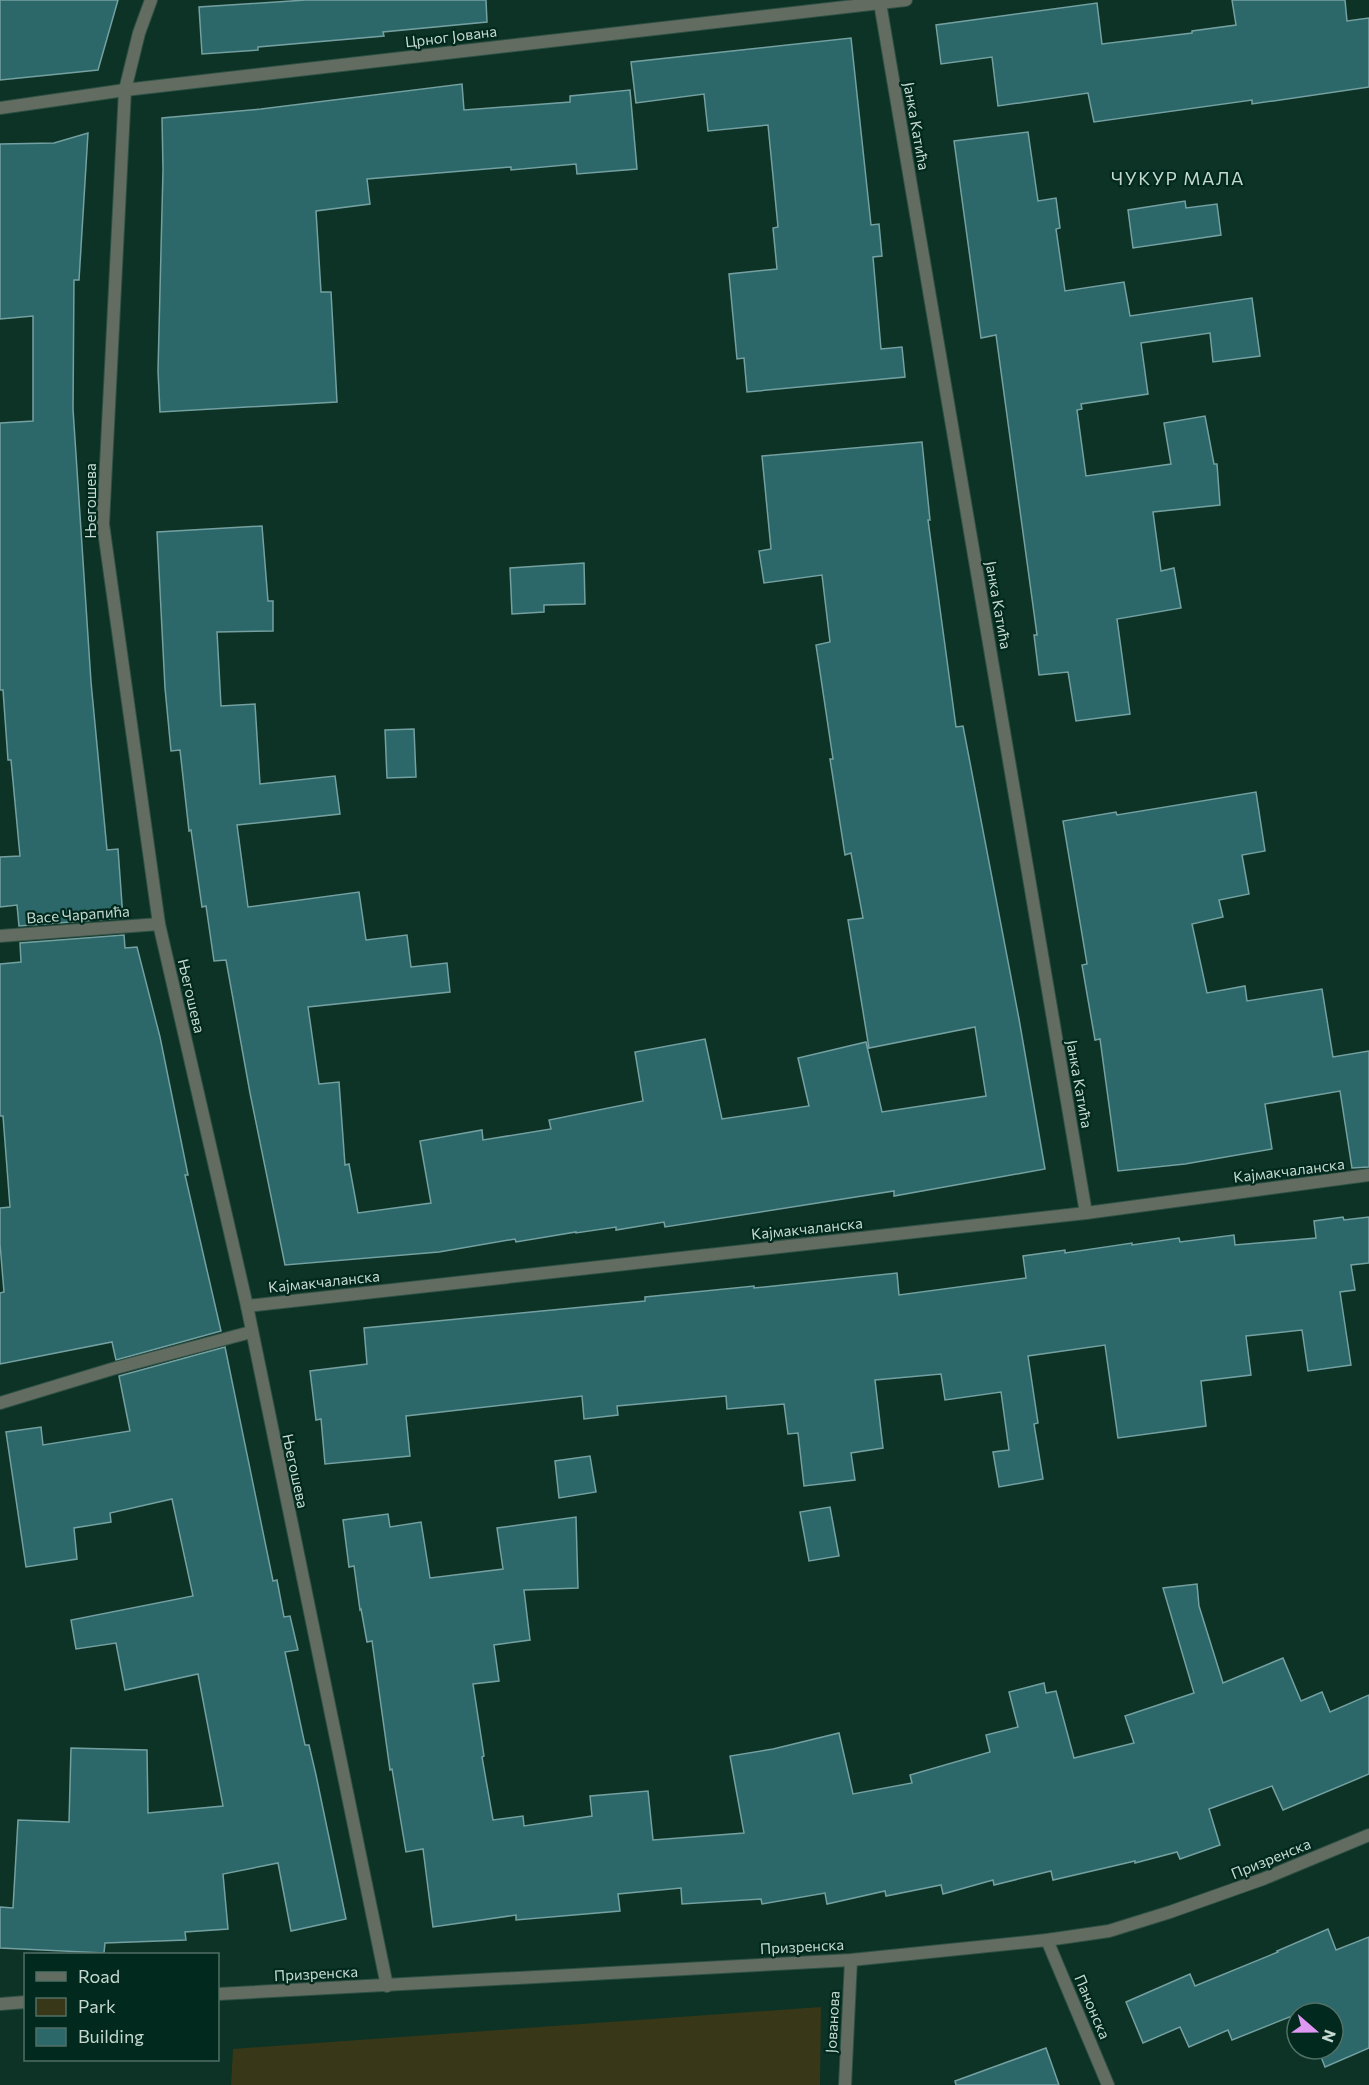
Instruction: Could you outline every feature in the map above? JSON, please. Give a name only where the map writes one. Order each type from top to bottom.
[{"type":"street","name":"Његошева","points":[[151,0],[139,33],[125,90],[103,524],[159,924],[247,1306],[387,1986]]},
{"type":"street","name":"Црног Јована","points":[[0,108],[125,90],[906,0]]},
{"type":"street","name":"Јанка Катића","points":[[880,3],[1086,1213]]},
{"type":"street","name":"Васе Чарапића","points":[[0,936],[159,924]]},
{"type":"street","name":"Кајмакчаланска","points":[[247,1306],[1086,1213],[1369,1175]]},
{"type":"street","points":[[0,1403],[112,1369],[251,1332]]},
{"type":"street","name":"Призренска","points":[[219,1994],[851,1959],[1047,1940],[1109,1931],[1170,1912],[1263,1879],[1369,1835]]},
{"type":"street","name":"Панонска","points":[[1047,1940],[1108,2085]]},
{"type":"street","name":"Јованова","points":[[845,2085],[851,1959]]},
{"type":"street","points":[[0,2004],[24,2002]]},
{"type":"green space","points":[[821,2007],[820,2085],[231,2085],[233,2049]]},
{"type":"building","points":[[0,0],[118,0],[98,70],[0,80]]},
{"type":"building","points":[[306,0],[486,0],[487,22],[383,32],[384,36],[202,54],[199,7]]},
{"type":"building","points":[[1232,0],[1345,0],[1347,21],[1369,18],[1369,87],[1252,104],[1252,100],[1094,122],[1088,93],[998,106],[992,57],[941,64],[936,25],[1097,3],[1102,44],[1236,25]]},
{"type":"building","points":[[851,38],[871,225],[879,224],[882,256],[873,257],[881,349],[902,347],[905,377],[747,392],[744,358],[737,359],[729,274],[777,269],[773,228],[778,227],[768,125],[708,131],[704,94],[636,103],[631,62]]},
{"type":"building","points":[[462,84],[464,110],[570,102],[570,96],[630,90],[637,169],[577,174],[576,164],[367,179],[370,204],[316,211],[321,292],[331,292],[337,402],[160,412],[158,371],[163,170],[162,118],[261,109]]},
{"type":"building","points":[[1028,132],[1038,201],[1056,198],[1060,228],[1056,229],[1065,291],[1124,282],[1130,316],[1252,298],[1260,356],[1213,362],[1210,333],[1141,343],[1148,394],[1081,404],[1082,409],[1077,410],[1086,476],[1171,464],[1164,423],[1205,416],[1214,464],[1217,464],[1220,505],[1153,512],[1161,571],[1174,568],[1181,608],[1117,619],[1130,714],[1076,721],[1068,672],[1039,675],[1034,635],[1037,635],[996,335],[981,338],[954,141]]},
{"type":"building","points":[[88,133],[79,280],[74,280],[73,409],[91,682],[107,850],[118,849],[123,918],[19,926],[17,905],[0,907],[0,857],[20,856],[11,760],[8,760],[3,690],[0,690],[0,423],[33,421],[33,316],[0,319],[0,144],[54,143]]},
{"type":"building","points":[[1185,201],[1186,208],[1217,204],[1221,235],[1133,248],[1128,210]]},
{"type":"building","points":[[922,442],[930,520],[928,520],[956,727],[963,726],[1045,1169],[894,1196],[894,1191],[665,1227],[664,1222],[616,1230],[616,1227],[576,1232],[516,1242],[515,1239],[439,1252],[285,1265],[226,960],[214,961],[206,906],[202,907],[191,830],[189,831],[180,750],[171,751],[165,688],[157,532],[262,526],[268,601],[273,601],[273,631],[217,632],[221,706],[255,704],[260,784],[335,776],[340,814],[237,825],[248,907],[359,892],[366,940],[407,935],[411,967],[447,963],[450,992],[308,1007],[319,1084],[339,1082],[345,1165],[349,1164],[358,1213],[431,1203],[420,1141],[482,1130],[483,1140],[551,1129],[549,1120],[643,1101],[635,1052],[705,1039],[722,1119],[809,1106],[798,1058],[866,1042],[882,1112],[986,1096],[975,1027],[869,1048],[848,920],[863,918],[851,853],[845,855],[816,645],[830,642],[822,575],[764,583],[759,551],[771,549],[762,456]]},
{"type":"building","points":[[584,563],[585,604],[544,605],[544,612],[512,614],[510,568]]},
{"type":"building","points":[[414,729],[416,777],[387,778],[385,730]]},
{"type":"building","points":[[1256,792],[1265,851],[1242,855],[1249,894],[1219,900],[1223,917],[1192,924],[1207,993],[1245,986],[1247,1001],[1322,989],[1333,1057],[1369,1051],[1369,1167],[1352,1168],[1340,1091],[1265,1104],[1272,1149],[1185,1164],[1118,1171],[1100,1039],[1095,1040],[1082,965],[1087,964],[1063,821],[1116,812],[1117,815]]},
{"type":"building","points":[[124,935],[125,948],[137,947],[160,1037],[188,1175],[185,1175],[221,1331],[116,1360],[112,1342],[0,1364],[0,1293],[4,1292],[0,1208],[10,1207],[3,1116],[0,1116],[0,964],[21,962],[20,943]]},
{"type":"building","points":[[1343,1217],[1344,1220],[1369,1217],[1369,1263],[1351,1265],[1355,1290],[1340,1292],[1351,1365],[1308,1371],[1302,1330],[1246,1336],[1251,1375],[1201,1381],[1206,1426],[1118,1438],[1105,1345],[1028,1356],[1038,1423],[1034,1424],[1043,1479],[999,1487],[993,1452],[1009,1450],[1001,1392],[945,1400],[941,1374],[875,1380],[883,1448],[851,1453],[855,1480],[804,1486],[798,1433],[788,1434],[784,1404],[727,1409],[726,1396],[617,1406],[618,1415],[584,1419],[582,1396],[406,1416],[410,1456],[325,1464],[321,1419],[316,1420],[310,1371],[367,1364],[364,1328],[645,1301],[645,1297],[897,1273],[899,1295],[1026,1278],[1023,1256],[1065,1250],[1065,1253],[1179,1238],[1180,1242],[1234,1235],[1235,1245],[1316,1238],[1314,1221]]},
{"type":"building","points":[[225,1347],[273,1581],[277,1580],[284,1617],[290,1616],[298,1650],[285,1652],[305,1745],[309,1745],[316,1775],[346,1919],[291,1931],[278,1863],[223,1874],[228,1929],[185,1932],[186,1940],[105,1943],[104,1953],[0,1948],[0,1907],[13,1908],[18,1820],[69,1822],[71,1748],[147,1750],[148,1813],[223,1806],[198,1674],[125,1690],[116,1643],[76,1649],[71,1620],[193,1596],[172,1499],[110,1513],[111,1522],[74,1528],[77,1559],[26,1567],[6,1432],[41,1427],[43,1445],[130,1431],[119,1376]]},
{"type":"building","points":[[590,1456],[596,1492],[559,1498],[555,1461]]},
{"type":"building","points":[[830,1507],[839,1556],[809,1561],[800,1512]]},
{"type":"building","points":[[388,1514],[390,1527],[421,1522],[430,1578],[503,1569],[497,1528],[576,1517],[578,1588],[524,1590],[530,1640],[494,1645],[499,1681],[473,1684],[493,1820],[523,1816],[524,1826],[592,1816],[590,1796],[648,1791],[653,1840],[744,1833],[730,1756],[773,1749],[839,1733],[853,1794],[912,1783],[910,1775],[990,1752],[986,1735],[1018,1727],[1009,1692],[1044,1683],[1046,1693],[1056,1691],[1074,1758],[1134,1743],[1125,1716],[1194,1693],[1163,1588],[1197,1584],[1199,1606],[1223,1683],[1283,1658],[1301,1701],[1322,1692],[1330,1712],[1369,1695],[1369,1774],[1283,1810],[1272,1786],[1209,1809],[1220,1845],[1180,1859],[1177,1852],[1053,1880],[1051,1871],[994,1885],[993,1880],[943,1894],[941,1885],[886,1896],[885,1891],[827,1904],[825,1893],[762,1904],[761,1899],[682,1904],[681,1888],[618,1894],[620,1911],[516,1920],[516,1915],[433,1927],[423,1849],[406,1852],[392,1769],[390,1770],[372,1641],[367,1642],[354,1566],[349,1567],[343,1520]]},
{"type":"building","points":[[1328,1929],[1336,1950],[1369,1937],[1369,2048],[1345,2058],[1345,2001],[1285,2001],[1285,2019],[1232,2040],[1228,2030],[1189,2047],[1180,2027],[1143,2043],[1126,2002],[1190,1974],[1195,1986]]},
{"type":"building","points":[[1046,2048],[1059,2085],[956,2085],[955,2081]]},
{"type":"building","points":[[1323,2061],[1339,2061],[1325,2067]]},
{"type":"district","name":"ЧУКУР МАЛА","points":[[1178,179]]}]
